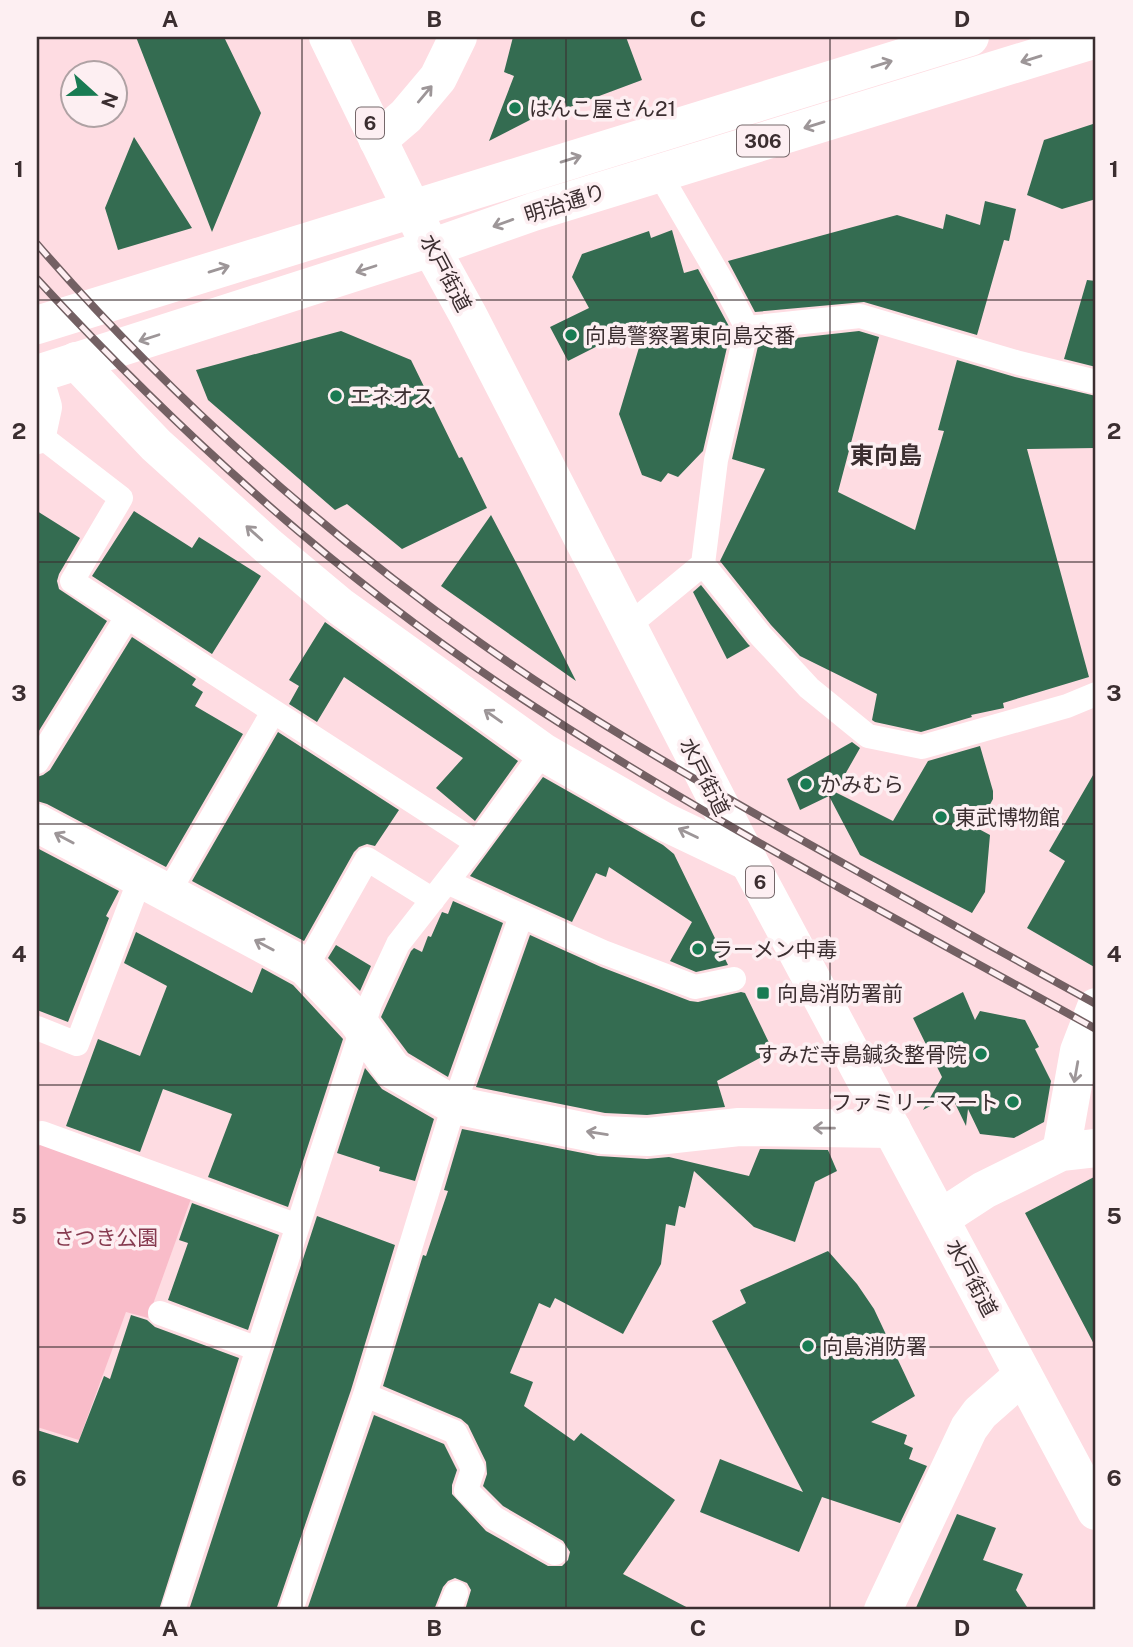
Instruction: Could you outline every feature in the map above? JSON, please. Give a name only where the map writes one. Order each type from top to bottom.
[{"type":"main road","name":"水戸街道","points":[[328,37],[431,248],[749,862],[1096,1511]]},
{"type":"main road","points":[[378,140],[406,116],[438,78],[458,37]]},
{"type":"main road","name":"明治通り","points":[[39,320],[412,209],[970,37]]},
{"type":"main road","name":"明治通り","points":[[37,374],[431,248],[533,212],[1096,38]]},
{"type":"main road","points":[[76,361],[156,445],[287,571],[543,752],[665,822],[749,862]]},
{"type":"main road","points":[[37,387],[43,407],[37,434]]},
{"type":"main road","points":[[37,823],[306,967],[363,1028],[393,1070],[454,1105],[613,1135],[648,1137],[739,1127],[892,1129]]},
{"type":"main road","points":[[941,1218],[984,1190],[1079,1150],[1079,1051],[1096,1007]]},
{"type":"main road","points":[[883,1610],[969,1428],[980,1413],[1023,1375]]},
{"type":"lane","points":[[628,626],[703,564],[716,460],[747,328],[659,173]]},
{"type":"lane","points":[[747,328],[860,316],[1019,363],[1096,382]]},
{"type":"lane","points":[[37,434],[121,498],[72,581],[477,844]]},
{"type":"lane","points":[[703,564],[760,635],[809,688],[868,736],[922,747],[1068,706],[1096,695]]},
{"type":"lane","points":[[37,762],[127,617]]},
{"type":"lane","points":[[37,1028],[77,1044],[154,886],[273,712]]},
{"type":"lane","points":[[173,1610],[370,1004],[398,944],[477,844],[543,752]]},
{"type":"lane","points":[[306,967],[367,859],[440,891],[521,916],[603,952],[695,987],[734,979]]},
{"type":"lane","points":[[291,1610],[365,1395],[454,1105],[521,916]]},
{"type":"lane","points":[[42,1133],[298,1226]]},
{"type":"lane","points":[[160,1313],[258,1349]]},
{"type":"lane","points":[[365,1395],[455,1432],[473,1469],[466,1490],[494,1518],[555,1553]]},
{"type":"green space","name":"さつき公園","points":[[42,1140],[192,1196],[148,1318],[126,1312],[79,1440],[37,1427],[37,1151]]},
{"type":"building","points":[[136,37],[224,37],[261,113],[212,232]]},
{"type":"building","points":[[513,37],[626,37],[642,80],[567,108],[565,102],[489,141],[514,76],[504,72]]},
{"type":"building","points":[[1096,123],[1096,199],[1062,209],[1027,195],[1044,140]]},
{"type":"building","points":[[134,137],[192,228],[118,250],[105,208]]},
{"type":"building","points":[[985,201],[1016,209],[1009,241],[1004,240],[977,335],[864,302],[755,312],[728,261],[897,215],[943,229],[946,214],[980,225]]},
{"type":"building","points":[[672,230],[684,273],[698,269],[731,330],[703,451],[678,477],[668,473],[661,482],[642,475],[619,414],[647,321],[568,361],[550,327],[589,308],[572,277],[582,254],[649,231],[651,238]]},
{"type":"building","points":[[1087,280],[1096,281],[1096,367],[1064,359]]},
{"type":"building","points":[[341,331],[411,360],[487,508],[402,549],[347,504],[335,510],[208,400],[196,370]]},
{"type":"building","points":[[859,331],[879,337],[838,492],[915,530],[944,431],[938,430],[957,360],[1096,396],[1096,448],[1027,449],[1089,677],[1003,703],[1004,708],[971,715],[972,717],[921,732],[875,722],[872,720],[877,694],[800,656],[771,625],[720,561],[765,469],[732,459],[759,342]]},
{"type":"building","points":[[37,511],[80,538],[59,574],[59,589],[107,621],[37,734]]},
{"type":"building","points":[[134,511],[192,548],[199,537],[261,576],[212,654],[92,576]]},
{"type":"building","points":[[491,515],[519,568],[576,681],[441,586]]},
{"type":"building","points":[[701,585],[750,646],[727,659],[693,592]]},
{"type":"building","points":[[325,622],[518,761],[475,821],[436,788],[463,758],[344,677],[317,722],[289,704],[299,686],[289,680]]},
{"type":"building","points":[[132,637],[196,679],[192,685],[203,692],[195,706],[243,734],[166,867],[37,801],[37,777],[50,770]]},
{"type":"building","points":[[278,732],[399,810],[375,846],[367,844],[354,852],[304,941],[192,881]]},
{"type":"building","points":[[852,742],[860,748],[835,792],[893,821],[928,761],[980,746],[993,799],[977,828],[990,835],[985,892],[972,913],[860,855],[829,796],[800,810],[787,779]]},
{"type":"building","points":[[1096,770],[1096,968],[1027,928],[1065,861],[1049,851]]},
{"type":"building","points":[[543,777],[663,845],[674,854],[728,965],[696,972],[670,961],[692,922],[609,867],[606,877],[596,873],[572,922],[470,876]]},
{"type":"building","points":[[37,848],[119,891],[106,916],[109,918],[68,1022],[37,1010]]},
{"type":"building","points":[[453,901],[503,923],[448,1077],[408,1053],[381,1017],[411,951],[414,948],[422,952],[442,912],[448,914]]},
{"type":"building","points":[[136,932],[252,993],[262,968],[293,985],[343,1039],[288,1207],[208,1177],[232,1114],[163,1089],[140,1152],[66,1126],[98,1039],[140,1056],[167,986],[124,963]]},
{"type":"building","points":[[530,935],[601,967],[690,1001],[698,1002],[745,993],[773,1051],[717,1081],[725,1107],[647,1115],[605,1113],[476,1087]]},
{"type":"building","points":[[336,945],[371,966],[360,991],[328,958]]},
{"type":"building","points":[[963,992],[975,1020],[980,1011],[1025,1020],[1039,1047],[1035,1049],[1051,1081],[1044,1122],[1014,1138],[980,1134],[968,1109],[966,1126],[951,1095],[923,1110],[942,1077],[913,1018]]},
{"type":"building","points":[[365,1068],[382,1089],[434,1119],[415,1181],[379,1171],[380,1167],[337,1153]]},
{"type":"building","points":[[462,1129],[598,1156],[647,1159],[669,1157],[749,1176],[760,1149],[828,1150],[837,1171],[815,1182],[795,1242],[754,1227],[694,1171],[685,1208],[679,1206],[675,1226],[666,1224],[661,1264],[623,1334],[555,1298],[550,1308],[539,1303],[510,1373],[533,1382],[524,1406],[574,1441],[581,1433],[675,1500],[623,1574],[692,1610],[465,1610],[471,1590],[467,1583],[455,1578],[443,1587],[434,1610],[307,1610],[374,1415],[444,1444],[457,1470],[452,1494],[486,1531],[548,1566],[562,1566],[568,1560],[570,1552],[563,1541],[503,1506],[483,1486],[487,1474],[486,1462],[468,1425],[461,1419],[383,1386],[423,1255],[426,1256],[448,1191],[444,1190]]},
{"type":"building","points":[[1096,1176],[1096,1348],[1025,1213]]},
{"type":"building","points":[[192,1203],[279,1235],[248,1330],[168,1300],[188,1243],[179,1240]]},
{"type":"building","points":[[317,1216],[395,1245],[351,1390],[276,1610],[189,1610]]},
{"type":"building","points":[[828,1251],[857,1284],[874,1309],[915,1396],[871,1422],[907,1435],[904,1444],[913,1448],[909,1459],[927,1466],[900,1523],[822,1497],[799,1552],[700,1512],[720,1459],[803,1492],[712,1321],[746,1303],[740,1290]]},
{"type":"building","points":[[131,1315],[147,1320],[155,1327],[239,1358],[159,1610],[37,1610],[37,1430],[78,1443],[104,1376],[110,1379]]},
{"type":"building","points":[[957,1514],[996,1528],[983,1560],[1023,1574],[1016,1590],[1029,1610],[915,1610]]},
{"type":"railway","points":[[37,244],[139,354],[247,458],[362,554],[482,644],[557,695],[673,766],[1096,1004]]},
{"type":"railway","points":[[37,279],[144,390],[256,495],[315,545],[437,640],[572,731],[720,820],[1096,1029]]},
{"type":"place","name":"はんこ屋さん21","points":[[515,108]]},
{"type":"place","name":"向島警察署東向島交番","points":[[571,335]]},
{"type":"place","name":"エネオス","points":[[336,396]]},
{"type":"place","name":"かみむら","points":[[806,784]]},
{"type":"place","name":"東武博物館","points":[[941,817]]},
{"type":"place","name":"ラーメン中毒","points":[[698,949]]},
{"type":"place","name":"向島消防署前","points":[[763,993]]},
{"type":"place","name":"すみだ寺島鍼灸整骨院","points":[[981,1054]]},
{"type":"place","name":"ファミリーマート","points":[[1013,1102]]},
{"type":"place","name":"向島消防署","points":[[808,1346]]},
{"type":"district","name":"東向島","points":[[886,455]]}]
